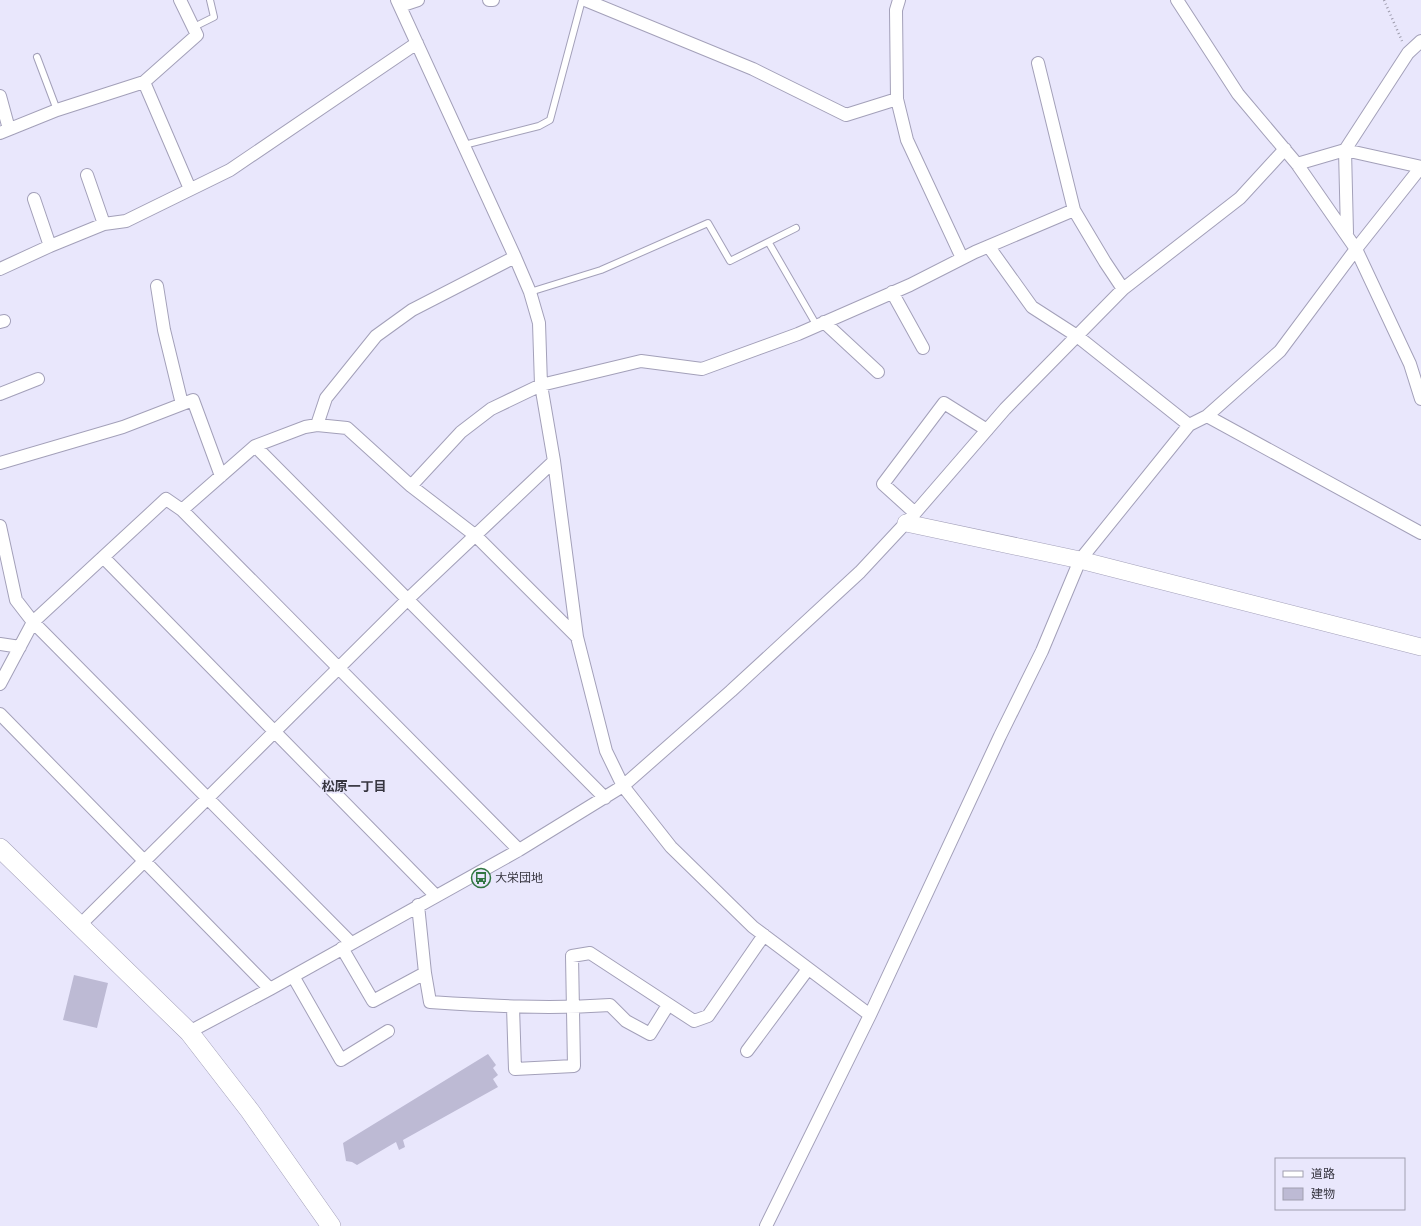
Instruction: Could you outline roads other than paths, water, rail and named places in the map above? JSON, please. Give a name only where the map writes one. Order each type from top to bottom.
[{"type":"main road","points":[[3,857],[79,926],[189,1032],[250,1111],[327,1224]]},
{"type":"street","points":[[0,96],[5,131],[57,110],[144,82],[197,35],[180,0]]},
{"type":"street","points":[[418,0],[398,3],[515,257],[530,292],[539,323],[541,385],[554,461],[577,637],[606,751],[623,786],[672,847],[753,927],[870,1015]]},
{"type":"street","points":[[584,0],[753,68],[846,115],[897,99]]},
{"type":"street","points":[[899,0],[896,10],[897,99],[907,140],[962,258]]},
{"type":"street","points":[[1177,0],[1238,94],[1297,164],[1347,233],[1410,364],[1421,399]]},
{"type":"street","points":[[1347,233],[1345,150],[1408,53],[1421,41]]},
{"type":"street","points":[[0,269],[50,246],[104,224],[126,221],[230,170],[417,43]]},
{"type":"street","points":[[1038,63],[1074,210],[1105,262],[1123,288]]},
{"type":"street","points":[[144,82],[190,189]]},
{"type":"street","points":[[189,1032],[270,989],[418,905],[519,850],[623,786],[731,691],[848,583],[910,518],[1005,409],[1123,288],[1240,198],[1285,149]]},
{"type":"street","points":[[766,1226],[870,1015],[1000,736],[1042,651],[1080,560],[1189,425],[1207,416],[1280,351],[1356,249],[1421,167],[1345,150],[1297,164]]},
{"type":"street","points":[[87,175],[104,224]]},
{"type":"street","points":[[34,199],[50,246]]},
{"type":"street","points":[[411,486],[461,432],[491,409],[541,385],[641,361],[702,369],[821,324],[962,258],[1074,210]]},
{"type":"street","points":[[989,247],[1032,307],[1077,336],[1189,425]]},
{"type":"street","points":[[317,425],[326,398],[376,336],[412,310],[515,257]]},
{"type":"street","points":[[157,286],[164,330],[182,404]]},
{"type":"street","points":[[892,292],[923,348]]},
{"type":"street","points":[[821,324],[878,372]]},
{"type":"street","points":[[0,394],[38,379]]},
{"type":"street","points":[[0,463],[122,427],[193,400],[221,476]]},
{"type":"street","points":[[987,430],[944,403],[883,484],[910,518],[1421,647]]},
{"type":"street","points":[[1207,416],[1421,533]]},
{"type":"street","points":[[182,510],[255,446],[305,427],[317,425],[347,428],[411,486],[476,536],[577,637]]},
{"type":"street","points":[[255,446],[605,798]]},
{"type":"street","points":[[79,926],[408,599],[554,461]]},
{"type":"street","points":[[0,684],[33,622],[166,499],[182,510],[519,850]]},
{"type":"street","points":[[0,528],[16,600],[33,622],[209,798],[347,945],[373,1001],[425,973]]},
{"type":"street","points":[[103,557],[436,896]]},
{"type":"street","points":[[0,644],[20,647]]},
{"type":"street","points":[[0,714],[270,989]]},
{"type":"street","points":[[418,905],[425,973],[430,1002],[513,1007],[572,1008],[610,1005],[626,1021],[650,1034],[668,1005]]},
{"type":"street","points":[[513,1007],[515,1069],[574,1066],[572,956],[590,953],[694,1021],[708,1016],[764,935]]},
{"type":"street","points":[[747,1051],[808,969]]},
{"type":"street","points":[[293,976],[341,1060],[388,1031]]},
{"type":"lane","points":[[194,27],[214,17],[210,0]]},
{"type":"lane","points":[[464,145],[540,126],[550,120],[584,0]]},
{"type":"lane","points":[[37,57],[57,110]]},
{"type":"lane","points":[[530,292],[601,270],[708,224],[730,261],[796,228]]},
{"type":"lane","points":[[769,242],[821,324]]},
{"type":"place","name":"大栄団地","points":[[481,878]]},
{"type":"district","name":"松原一丁目","points":[[354,786]]}]
